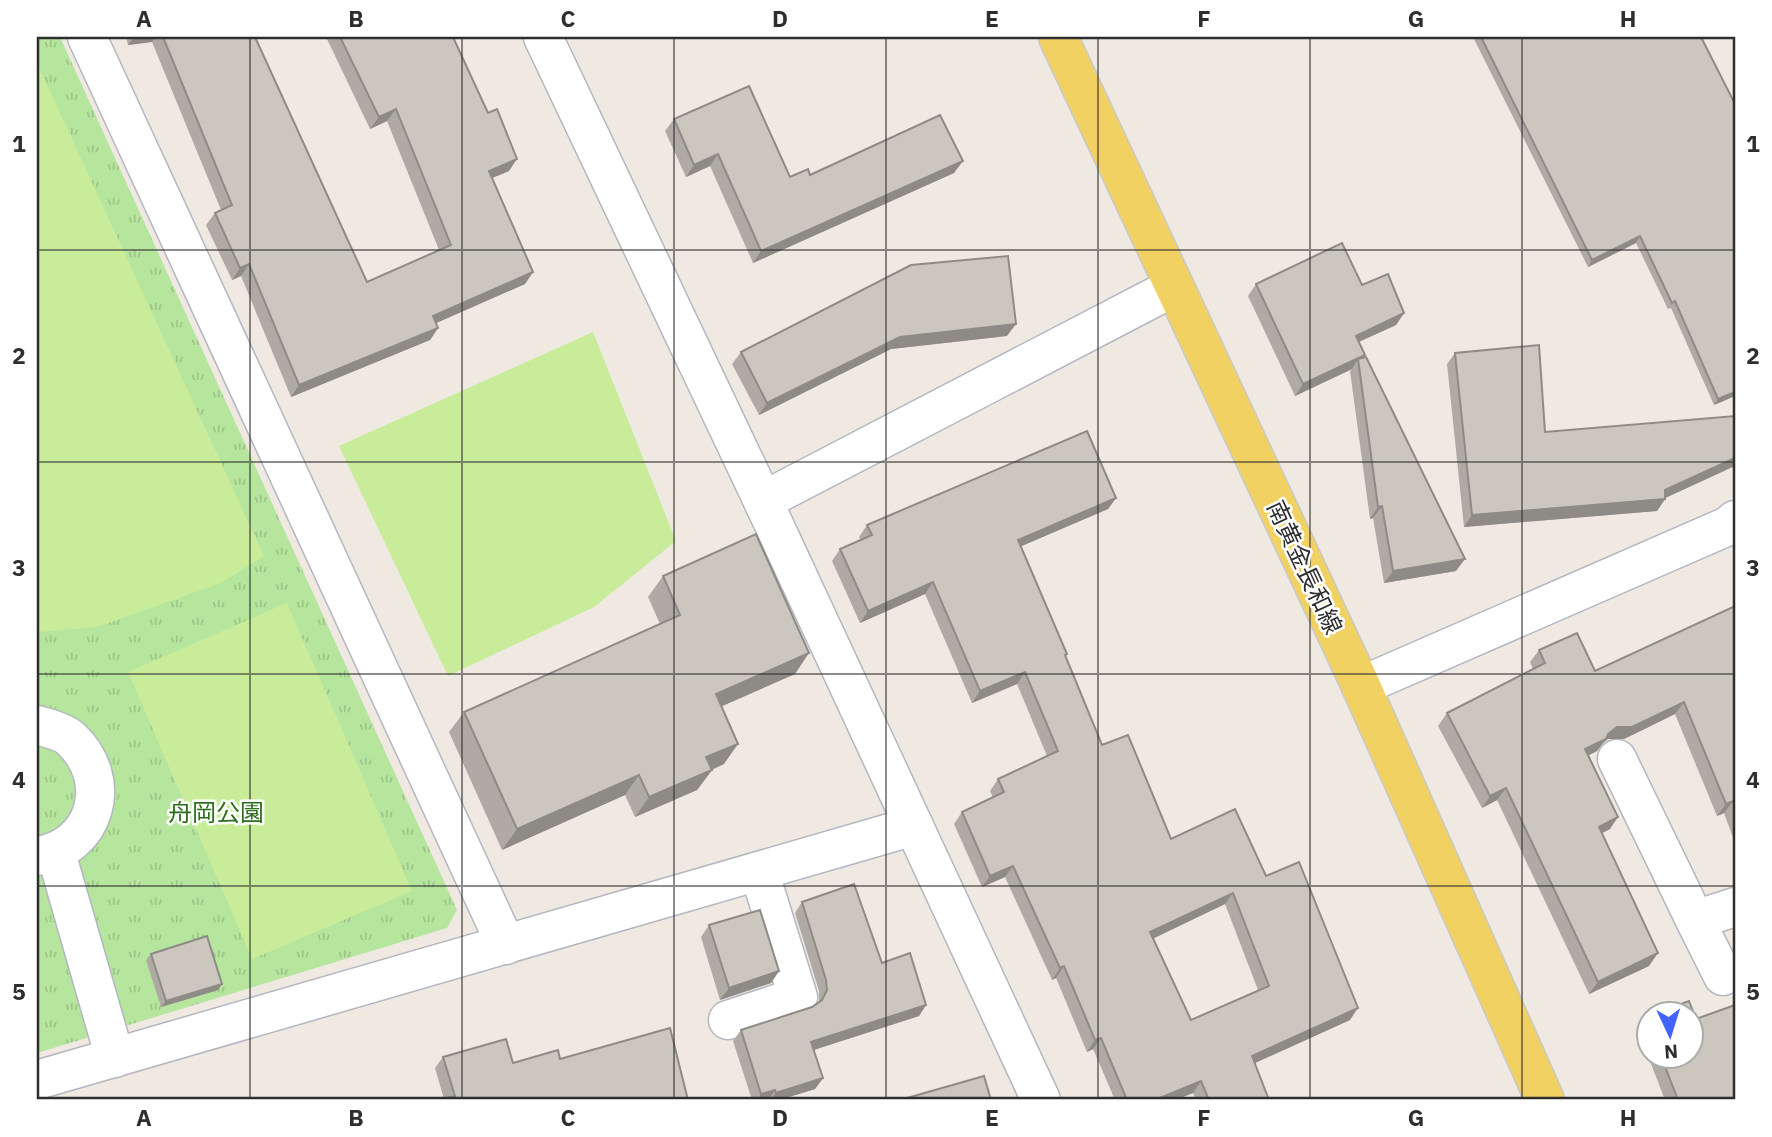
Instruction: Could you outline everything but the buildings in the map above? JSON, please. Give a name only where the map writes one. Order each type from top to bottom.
[{"type":"main road","name":"南黄金長和線","points":[[1058,37],[1361,686],[1545,1100]]},
{"type":"street","points":[[87,37],[506,945]]},
{"type":"street","points":[[542,37],[763,501],[1041,1100]]},
{"type":"street","points":[[763,501],[1174,286]]},
{"type":"street","points":[[1361,686],[1733,529]]},
{"type":"street","points":[[37,725],[70,738],[91,765],[96,800],[83,832],[46,855],[115,1058]]},
{"type":"street","points":[[1617,760],[1723,976]]},
{"type":"street","points":[[37,1080],[914,825]]},
{"type":"street","points":[[728,1020],[798,998],[759,871]]},
{"type":"street","points":[[1695,920],[1735,907]]},
{"type":"green space","name":"舟岡公園","points":[[37,37],[60,37],[457,910],[447,928],[37,1053]]},
{"type":"green space","points":[[37,63],[264,556],[221,583],[97,627],[37,632]]},
{"type":"green space","points":[[593,332],[676,541],[594,607],[448,676],[339,446]]},
{"type":"green space","points":[[287,603],[412,891],[252,959],[128,672]]}]
